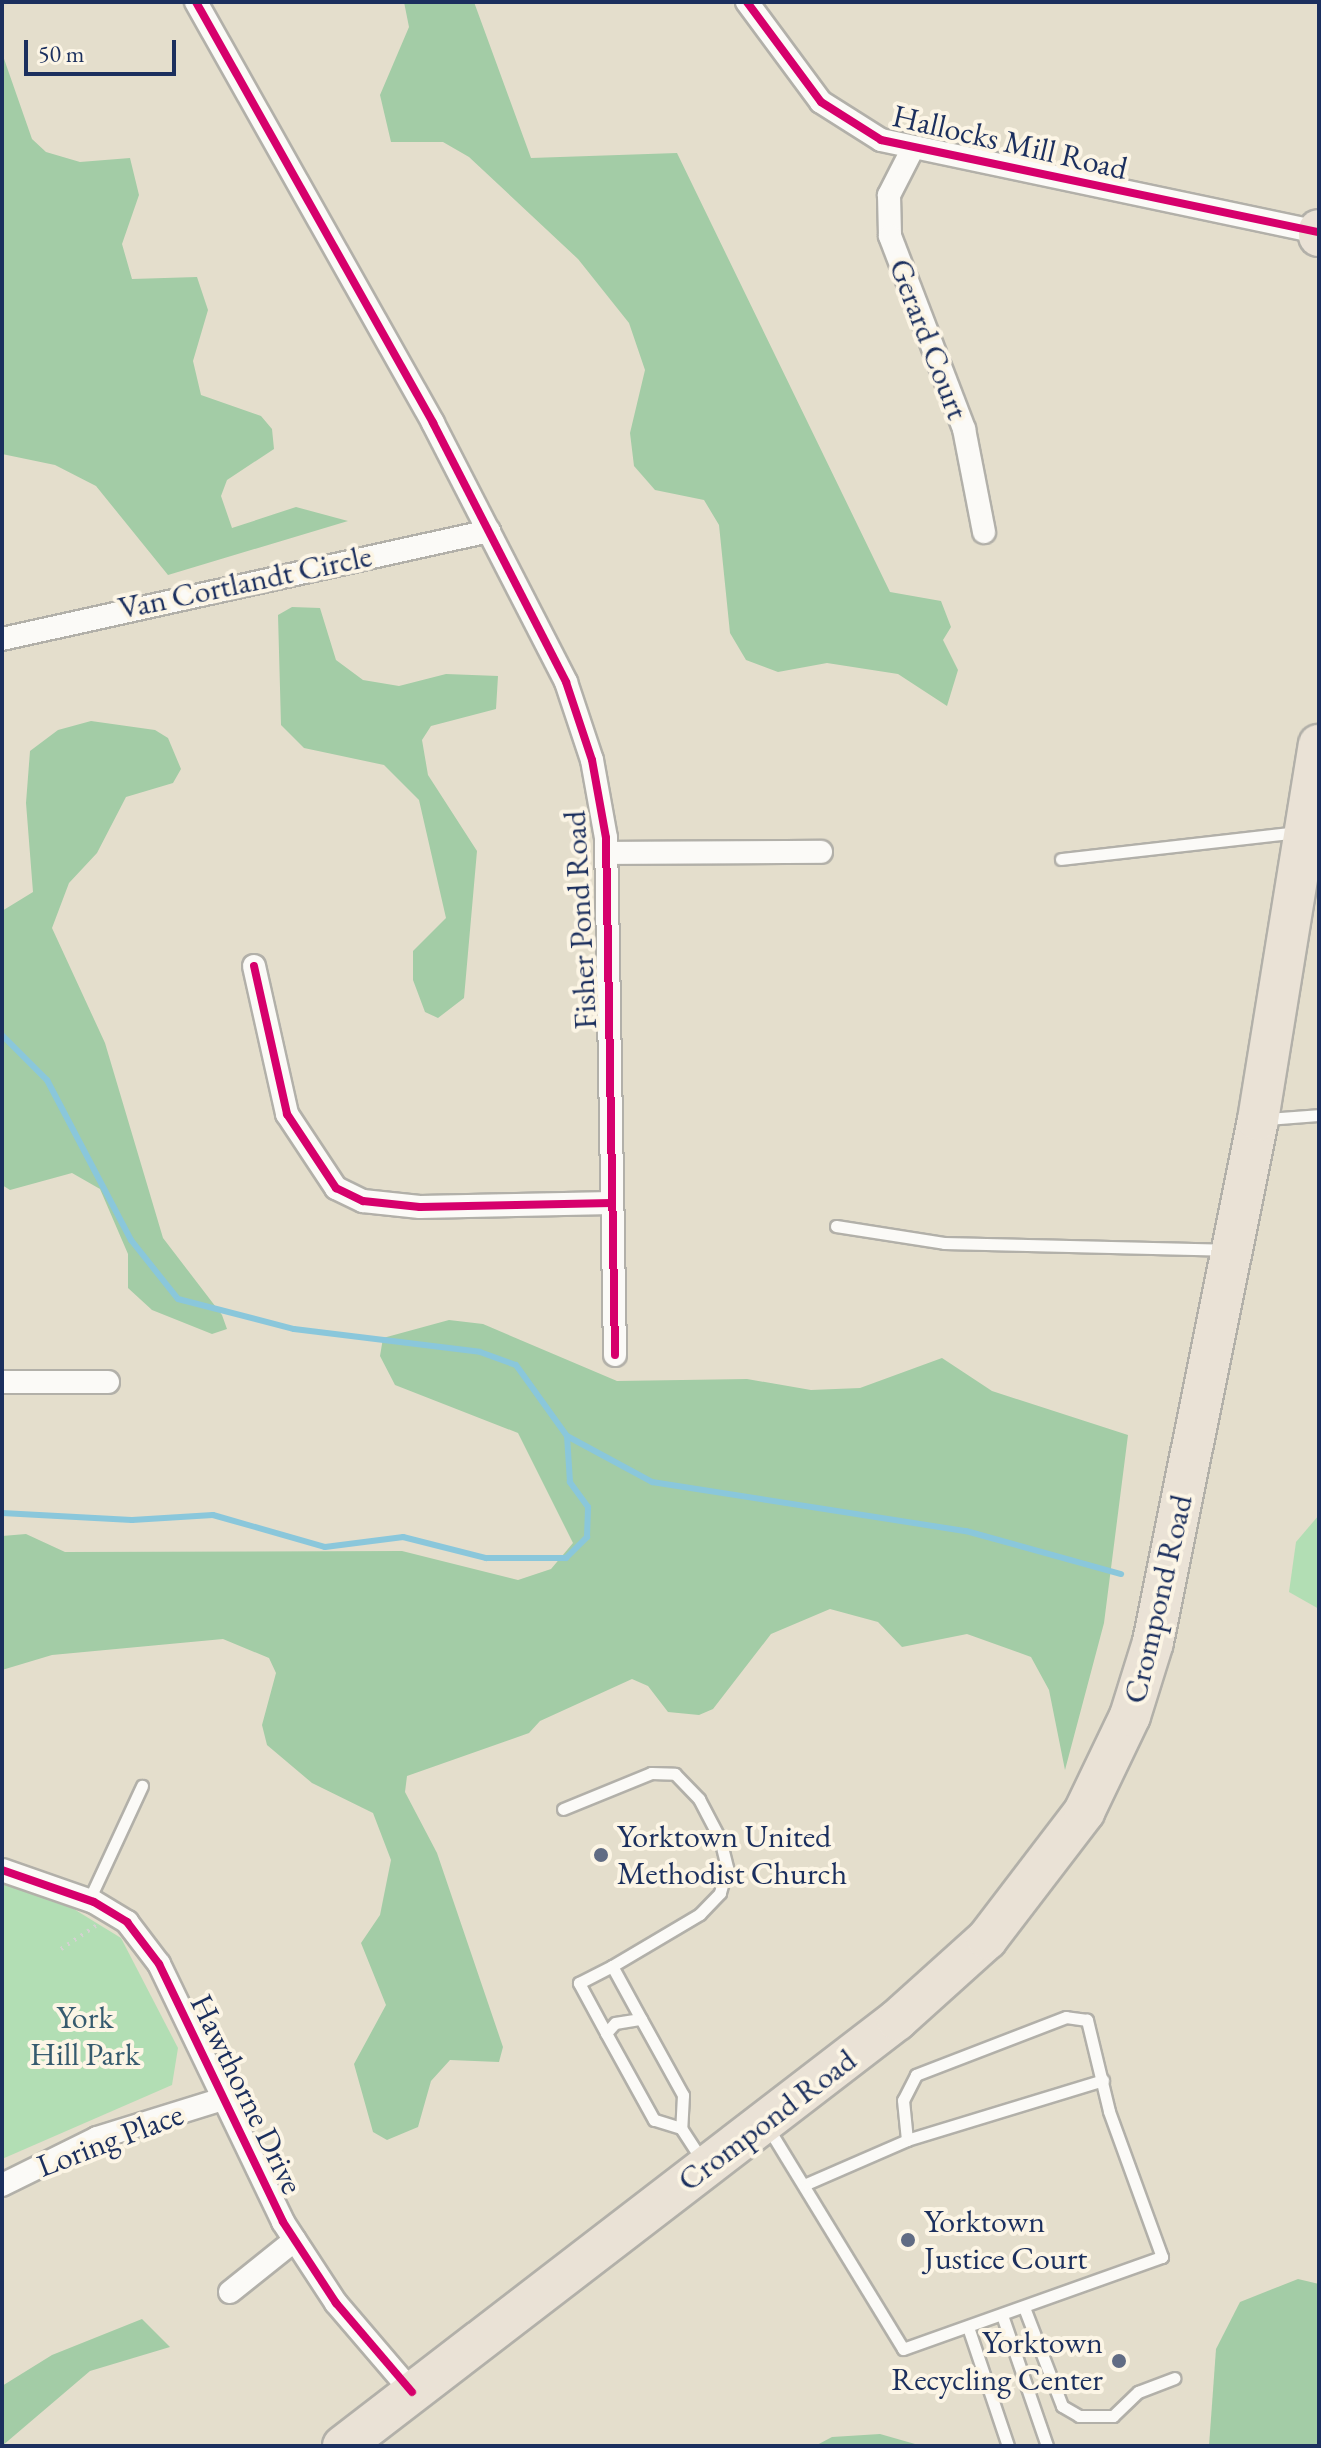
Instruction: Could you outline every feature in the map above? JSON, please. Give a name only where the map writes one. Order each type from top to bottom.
[{"type":"highway","name":"Crompond Road","points":[[343,2446],[765,2122],[987,1939],[1061,1849],[1090,1801],[1130,1716],[1153,1642],[1229,1250],[1258,1120],[1313,821],[1319,745]]},
{"type":"street","name":"Fisher Pond Road","points":[[196,2],[433,423],[566,682],[592,760],[606,853],[615,1355]]},
{"type":"street","name":"Hallocks Mill Road","points":[[747,2],[821,102],[912,150],[1319,233]]},
{"type":"street","name":"Gerard Court","points":[[912,150],[889,195],[890,236],[964,429],[984,532]]},
{"type":"street","name":"Van Cortlandt Circle","points":[[2,639],[489,531]]},
{"type":"street","points":[[606,853],[821,852]]},
{"type":"street","points":[[254,966],[287,1114],[336,1188],[363,1201],[420,1207],[612,1203]]},
{"type":"street","points":[[2,1382],[108,1382]]},
{"type":"street","name":"Hawthorne Drive","points":[[2,1870],[98,1905],[127,1922],[159,1964],[220,2100],[295,2240],[336,2303],[412,2392]]},
{"type":"street","name":"Loring Place","points":[[2,2185],[97,2138],[220,2100]]},
{"type":"street","points":[[230,2292],[295,2240]]},
{"type":"lane","points":[[1061,859],[1313,821]]},
{"type":"lane","points":[[1258,1120],[1319,1115]]},
{"type":"lane","points":[[836,1226],[944,1243],[1229,1250]]},
{"type":"lane","points":[[563,1809],[651,1773],[675,1774],[699,1799],[720,1839],[727,1868],[720,1893],[700,1914],[579,1983],[654,2120],[681,2128]]},
{"type":"lane","points":[[98,1905],[142,1786]]},
{"type":"lane","points":[[612,1966],[683,2095],[681,2128],[706,2167]]},
{"type":"lane","points":[[606,2033],[631,2017],[641,2019]]},
{"type":"lane","points":[[765,2122],[806,2184],[890,2339],[903,2349],[1003,2318],[1162,2257],[1103,2080],[1087,2020],[1066,2017],[916,2075],[903,2100],[907,2140]]},
{"type":"lane","points":[[806,2184],[907,2140],[1103,2080]]},
{"type":"lane","points":[[1025,2310],[1062,2406],[1079,2416],[1113,2416],[1138,2392],[1174,2378]]},
{"type":"lane","points":[[1003,2318],[1047,2446]]},
{"type":"lane","points":[[969,2330],[1008,2446]]},
{"type":"path","points":[[61,1949],[91,1936],[98,1905]]},
{"type":"green space","points":[[404,2],[474,2],[531,158],[677,153],[890,592],[941,601],[951,627],[943,640],[958,670],[947,706],[898,674],[827,663],[778,672],[746,660],[730,633],[719,525],[704,500],[655,490],[634,466],[630,433],[645,370],[629,323],[578,259],[469,157],[443,142],[391,142],[380,95],[409,27]]},
{"type":"green space","points":[[2,53],[32,139],[46,152],[80,162],[130,158],[139,195],[122,244],[132,279],[197,277],[208,310],[193,361],[201,395],[261,416],[272,429],[274,449],[227,480],[221,496],[232,528],[296,507],[348,521],[168,575],[96,486],[55,465],[2,454]]},
{"type":"green space","points":[[292,607],[320,608],[336,660],[363,680],[399,686],[446,674],[498,676],[496,709],[431,726],[422,740],[428,775],[477,851],[464,998],[438,1018],[425,1012],[413,980],[413,951],[446,918],[419,800],[384,765],[304,748],[281,725],[278,615]]},
{"type":"green space","points":[[91,721],[155,730],[168,738],[181,769],[173,783],[126,797],[97,853],[69,883],[52,928],[105,1043],[163,1238],[222,1315],[227,1329],[212,1334],[152,1310],[128,1288],[128,1254],[100,1189],[72,1173],[10,1190],[2,1185],[2,911],[33,892],[26,803],[30,751],[58,730]]},
{"type":"green space","points":[[449,1320],[483,1324],[617,1381],[747,1379],[811,1390],[860,1388],[942,1358],[992,1391],[1128,1435],[1104,1623],[1065,1770],[1049,1690],[1031,1657],[967,1634],[902,1647],[878,1622],[830,1609],[771,1634],[713,1709],[699,1715],[668,1712],[648,1686],[632,1679],[540,1721],[529,1733],[407,1776],[405,1792],[437,1853],[503,2047],[499,2062],[450,2060],[431,2081],[418,2127],[387,2140],[373,2132],[354,2064],[386,2005],[361,1943],[380,1915],[391,1860],[373,1813],[312,1783],[267,1745],[262,1725],[276,1673],[269,1658],[223,1639],[52,1655],[2,1670],[2,1536],[26,1534],[65,1552],[402,1551],[518,1580],[551,1569],[573,1543],[518,1433],[395,1385],[380,1356],[383,1338]]},
{"type":"green space","points":[[1319,1515],[1319,1609],[1289,1592],[1296,1542]]},
{"type":"green space","name":"York Hill Park","points":[[2,1884],[51,1895],[121,1938],[178,2048],[172,2085],[2,2159]]},
{"type":"green space","points":[[1298,2279],[1319,2284],[1319,2446],[1209,2446],[1216,2349],[1240,2302]]},
{"type":"green space","points":[[142,2319],[170,2347],[90,2371],[2,2446],[2,2386],[52,2355]]},
{"type":"green space","points":[[880,2434],[922,2446],[815,2446],[832,2437]]},
{"type":"waterway","points":[[2,1035],[47,1080],[131,1240],[178,1299],[294,1329],[480,1352],[516,1365],[567,1436],[652,1482],[966,1531],[1121,1574]]},
{"type":"waterway","points":[[2,1513],[132,1520],[213,1515],[325,1547],[403,1537],[486,1558],[566,1558],[587,1537],[588,1507],[570,1482],[567,1436]]},
{"type":"cycle path","points":[[196,2],[433,423],[566,682],[592,760],[606,838],[615,1355]]},
{"type":"cycle path","points":[[747,2],[821,102],[881,140],[1319,232]]},
{"type":"cycle path","points":[[254,966],[287,1114],[336,1188],[363,1201],[420,1207],[612,1203]]},
{"type":"cycle path","points":[[2,1870],[94,1902],[127,1922],[159,1964],[283,2222],[336,2303],[412,2392]]},
{"type":"place","name":"Yorktown United Methodist Church","points":[[601,1855]]},
{"type":"place","name":"Yorktown Justice Court","points":[[908,2240]]},
{"type":"place","name":"Yorktown Recycling Center","points":[[1119,2361]]}]
